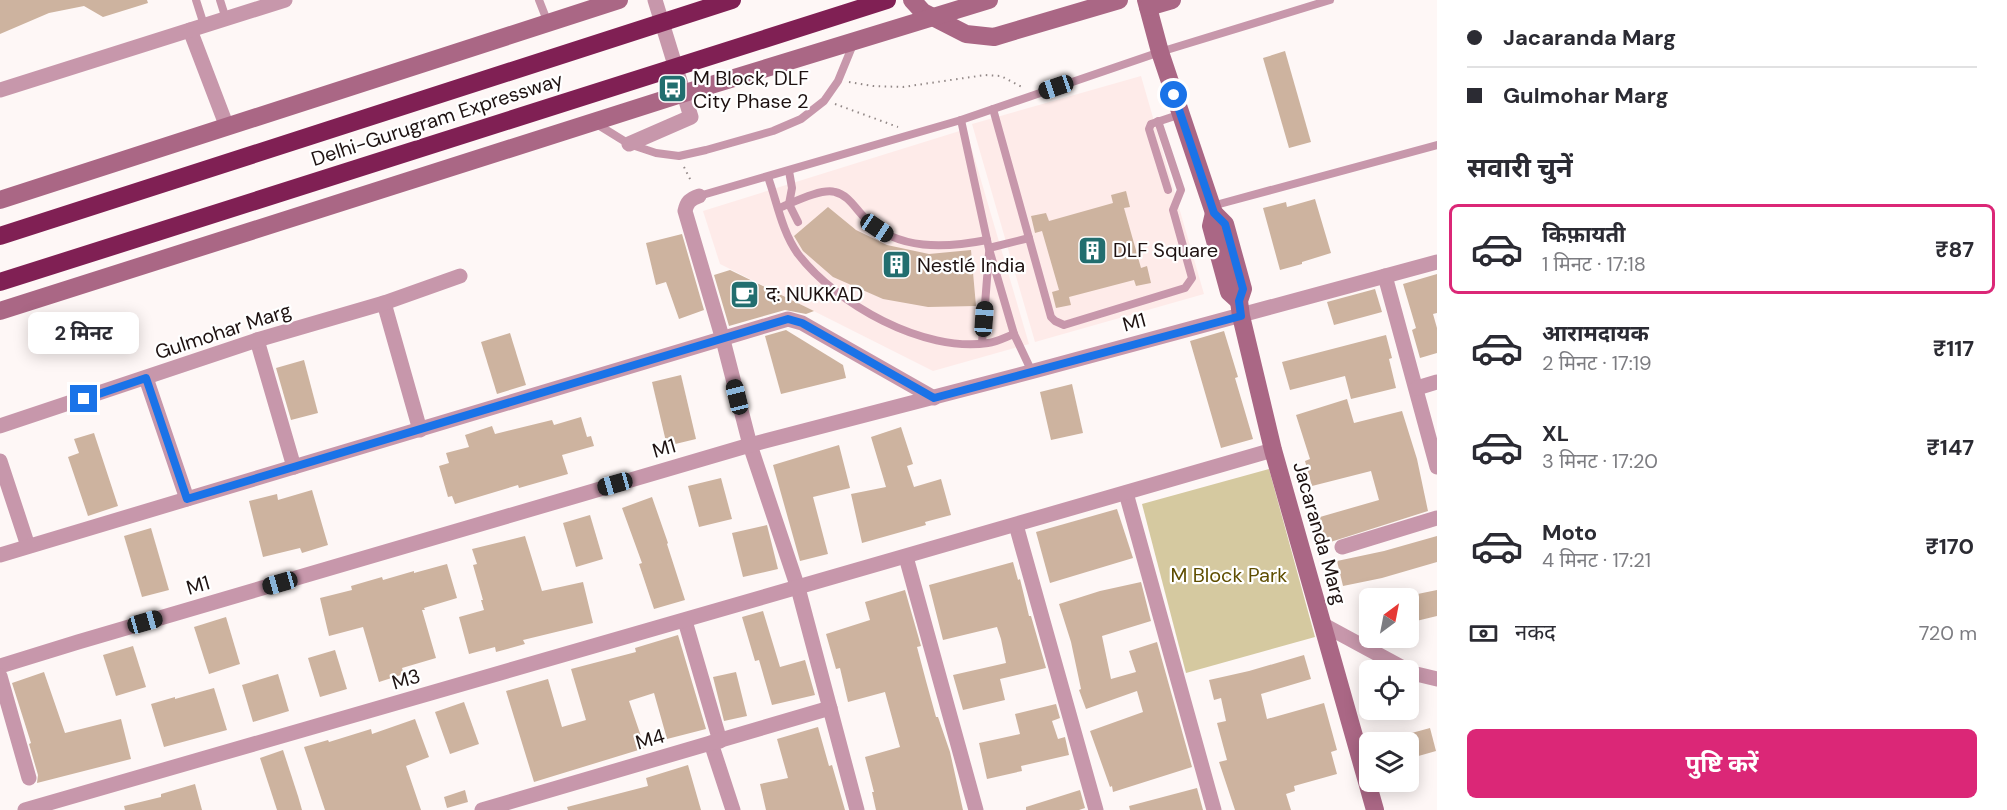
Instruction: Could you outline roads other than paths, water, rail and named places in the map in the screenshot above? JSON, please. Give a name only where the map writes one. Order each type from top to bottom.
[{"type":"highway","name":"Delhi-Gurugram Expressway","points":[[0,236],[732,0]]},
{"type":"highway","name":"Delhi-Gurugram Expressway","points":[[0,282],[887,0]]},
{"type":"main road","points":[[0,200],[619,0]]},
{"type":"main road","points":[[912,0],[923,12],[966,34],[994,37],[1119,0]]},
{"type":"main road","points":[[0,311],[593,122],[989,0]]},
{"type":"main road","points":[[1147,4],[1172,0]]},
{"type":"main road","name":"Jacaranda Marg","points":[[1147,4],[1160,52],[1213,209],[1211,226],[1229,292],[1240,308],[1273,450],[1375,810]]},
{"type":"street","points":[[0,90],[285,0]]},
{"type":"street","points":[[629,144],[691,117],[655,0]]},
{"type":"street","points":[[197,28],[227,127]]},
{"type":"street","points":[[699,196],[691,198],[686,204],[685,211],[723,340],[750,445],[798,588],[857,810]]},
{"type":"street","name":"M1","points":[[0,666],[750,445],[1032,372],[1240,308],[1385,276],[1437,262]]},
{"type":"street","name":"Gulmohar Marg","points":[[0,426],[257,340],[384,303],[459,276]]},
{"type":"street","points":[[1385,276],[1437,467]]},
{"type":"street","points":[[384,303],[420,430]]},
{"type":"street","points":[[0,555],[788,319],[802,323],[934,398]]},
{"type":"street","points":[[257,340],[294,467]]},
{"type":"street","points":[[146,378],[187,499]]},
{"type":"street","points":[[1417,388],[1437,382]]},
{"type":"street","name":"M3","points":[[25,810],[1273,450]]},
{"type":"street","points":[[0,461],[28,546]]},
{"type":"street","points":[[1126,493],[1215,810]]},
{"type":"street","points":[[1342,547],[1437,518]]},
{"type":"street","points":[[1016,525],[1096,810]]},
{"type":"street","points":[[906,557],[976,810]]},
{"type":"street","points":[[685,621],[733,810]]},
{"type":"street","points":[[1322,624],[1388,660]]},
{"type":"street","points":[[1419,674],[1437,680]]},
{"type":"street","points":[[0,676],[29,778]]},
{"type":"street","name":"M4","points":[[482,810],[504,807],[830,708]]},
{"type":"lane","points":[[196,0],[197,28]]},
{"type":"lane","points":[[220,0],[226,19]]},
{"type":"lane","points":[[539,0],[548,23]]},
{"type":"lane","points":[[699,196],[961,120],[1160,52],[1330,0]]},
{"type":"lane","points":[[593,122],[629,144],[656,153],[679,156],[773,131],[801,119],[824,101],[838,81],[855,41]]},
{"type":"lane","points":[[993,109],[1051,317],[1064,325],[1189,285],[1192,278],[1173,210],[1180,190],[1158,121]]},
{"type":"lane","points":[[1168,190],[1149,129],[1151,124],[1181,114]]},
{"type":"lane","points":[[961,120],[988,245],[1014,334],[1032,372]]},
{"type":"lane","points":[[1213,209],[1437,145]]},
{"type":"lane","points":[[789,171],[792,188],[789,204],[798,222]]},
{"type":"lane","points":[[768,177],[784,229],[798,254],[824,281],[874,317],[918,335],[950,342],[988,343],[1014,334]]},
{"type":"lane","points":[[779,208],[823,192],[835,192],[850,201],[867,221],[888,234],[915,244],[933,247],[988,245],[1029,238]]},
{"type":"lane","points":[[982,343],[988,245]]},
{"type":"place","name":"M Block, DLF City Phase 2","points":[[672,89]]},
{"type":"place","name":"DLF Square","points":[[1092,250]]},
{"type":"place","name":"Nestlé India","points":[[896,265]]},
{"type":"place","name":"द: NUKKAD","points":[[745,294]]},
{"type":"park label","name":"M Block Park","points":[[1229,575]]}]
